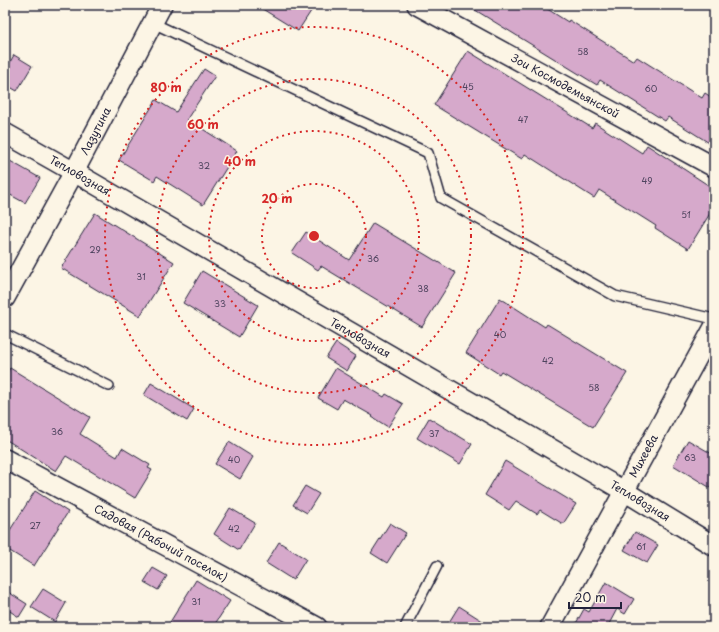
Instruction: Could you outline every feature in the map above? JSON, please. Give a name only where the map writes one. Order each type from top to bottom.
[{"type":"street","name":"Лазутина","points":[[5,298],[74,172],[162,5]]},
{"type":"street","name":"Зои Космодемьянской","points":[[416,5],[714,167]]},
{"type":"street","name":"Тепловозная","points":[[5,133],[624,491],[714,546]]},
{"type":"street","name":"Михеева","points":[[550,627],[714,326]]},
{"type":"street","name":"Садовая (Рабочий поселок)","points":[[5,459],[317,627]]},
{"type":"lane","points":[[153,23],[428,153],[441,198],[615,296],[714,320]]},
{"type":"lane","points":[[5,334],[109,386]]},
{"type":"lane","points":[[405,627],[437,566]]},
{"type":"building","points":[[256,5],[315,5],[298,31]]},
{"type":"building","points":[[467,5],[541,5],[568,22],[569,20],[634,61],[637,57],[702,98],[705,93],[714,99],[714,146],[668,117],[665,121],[600,80],[597,85]]},
{"type":"building","points":[[468,51],[592,128],[595,123],[642,153],[647,145],[714,189],[714,207],[688,249],[655,228],[656,226],[599,190],[594,198],[525,154],[522,159],[434,105]]},
{"type":"building","points":[[14,55],[32,66],[17,91],[5,84],[5,71]]},
{"type":"building","points":[[204,69],[215,76],[187,119],[237,151],[203,205],[157,176],[154,181],[119,160],[156,100],[176,112]]},
{"type":"building","points":[[10,161],[40,178],[25,203],[5,192],[5,170]]},
{"type":"building","points":[[95,213],[174,262],[140,316],[61,268]]},
{"type":"building","points":[[373,223],[456,273],[422,327],[321,266],[318,270],[292,253],[306,232],[349,260]]},
{"type":"building","points":[[202,271],[258,305],[239,337],[183,303]]},
{"type":"building","points":[[500,298],[545,327],[547,324],[627,373],[593,427],[501,371],[499,374],[466,353]]},
{"type":"building","points":[[336,343],[356,356],[347,371],[326,358]]},
{"type":"building","points":[[10,368],[90,417],[80,434],[117,457],[122,448],[150,465],[148,468],[152,470],[135,498],[66,456],[56,471],[5,439],[5,376]]},
{"type":"building","points":[[336,368],[384,397],[386,394],[403,404],[388,427],[372,417],[373,416],[343,399],[337,409],[318,398]]},
{"type":"building","points":[[151,383],[194,409],[187,421],[144,395]]},
{"type":"building","points":[[429,418],[472,444],[460,464],[417,438]]},
{"type":"building","points":[[688,440],[714,455],[714,490],[673,465]]},
{"type":"building","points":[[229,442],[253,457],[240,479],[215,464]]},
{"type":"building","points":[[505,461],[576,504],[563,524],[540,510],[537,514],[516,501],[509,510],[485,495]]},
{"type":"building","points":[[305,486],[319,494],[307,513],[293,505]]},
{"type":"building","points":[[35,491],[68,512],[34,566],[5,548],[5,538]]},
{"type":"building","points":[[230,508],[255,523],[239,550],[214,534]]},
{"type":"building","points":[[390,523],[406,533],[387,563],[371,553]]},
{"type":"building","points":[[635,532],[658,545],[647,563],[624,550]]},
{"type":"building","points":[[279,542],[306,559],[293,580],[266,563]]},
{"type":"building","points":[[153,568],[167,576],[158,590],[144,582]]},
{"type":"building","points":[[196,580],[230,601],[213,627],[167,627]]},
{"type":"building","points":[[606,582],[634,599],[625,614],[617,609],[609,624],[614,627],[574,627],[584,609],[589,612]]},
{"type":"building","points":[[43,589],[66,603],[55,622],[31,607]]},
{"type":"building","points":[[5,590],[27,604],[19,617],[5,608]]},
{"type":"building","points":[[459,606],[492,627],[446,627]]}]
